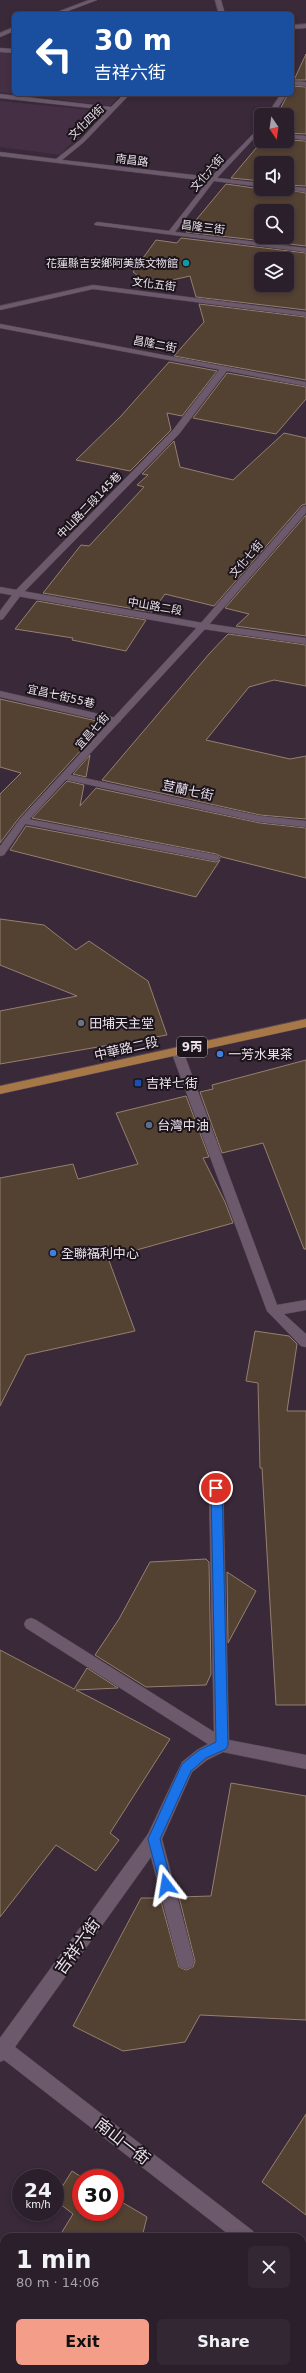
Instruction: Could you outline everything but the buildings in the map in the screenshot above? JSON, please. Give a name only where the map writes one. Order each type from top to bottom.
[{"type":"main road","name":"中華路二段","points":[[0,1090],[306,1023]]},
{"type":"street","points":[[61,12],[94,0]]},
{"type":"street","points":[[218,0],[221,12]]},
{"type":"street","points":[[294,26],[306,26]]},
{"type":"street","points":[[0,35],[12,30]]},
{"type":"street","points":[[0,50],[12,51]]},
{"type":"street","points":[[294,83],[306,84]]},
{"type":"street","points":[[0,96],[114,109]]},
{"type":"street","name":"文化四街","points":[[57,161],[82,141],[125,96]]},
{"type":"street","points":[[275,108],[283,96]]},
{"type":"street","points":[[294,137],[306,138]]},
{"type":"street","name":"文化六街","points":[[171,233],[212,180],[254,138]]},
{"type":"street","name":"南昌路","points":[[0,154],[254,184]]},
{"type":"street","points":[[294,189],[306,190]]},
{"type":"street","name":"昌隆三街","points":[[97,224],[306,250]]},
{"type":"street","name":"文化五街","points":[[0,308],[93,287],[306,314]]},
{"type":"street","name":"昌隆二街","points":[[0,326],[306,384]]},
{"type":"street","name":"中山路二段145巷","points":[[0,617],[18,593],[176,432],[224,368]]},
{"type":"street","name":"文化七街","points":[[203,626],[306,508]]},
{"type":"street","name":"中山路二段","points":[[0,590],[203,626],[306,641]]},
{"type":"street","name":"宜昌七街","points":[[0,853],[24,821],[203,626]]},
{"type":"street","name":"宜昌七街55巷","points":[[0,694],[116,721]]},
{"type":"street","name":"荳蘭七街","points":[[66,777],[260,819],[306,824]]},
{"type":"street","points":[[24,821],[216,858]]},
{"type":"street","points":[[177,1051],[274,1311],[306,1342]]},
{"type":"street","points":[[274,1311],[306,1305]]},
{"type":"street","points":[[216,1488],[222,1745]]},
{"type":"street","points":[[31,1624],[222,1745],[306,1762]]},
{"type":"street","name":"吉祥六街","points":[[1,2049],[154,1839],[187,1767],[202,1754],[222,1745]]},
{"type":"street","points":[[154,1839],[186,1961]]},
{"type":"street","name":"南山一街","points":[[1,2049],[242,2233]]},
{"type":"shaded area","points":[[0,52],[12,54],[12,94],[0,92]]},
{"type":"shaded area","points":[[31,96],[119,96],[110,106]]},
{"type":"shaded area","points":[[0,101],[101,111],[60,155],[0,147]]},
{"type":"place","name":"花蓮縣吉安鄉阿美族文物館","points":[[186,263]]},
{"type":"place","name":"田埔天主堂","points":[[81,1023]]},
{"type":"place","name":"一芳水果茶","points":[[220,1054]]},
{"type":"place","name":"吉祥七街","points":[[138,1083]]},
{"type":"place","name":"台灣中油","points":[[149,1125]]},
{"type":"place","name":"全聯福利中心","points":[[53,1253]]},
{"type":"route","points":[[166,1885],[154,1839],[187,1767],[202,1754],[222,1745],[216,1488]]}]
